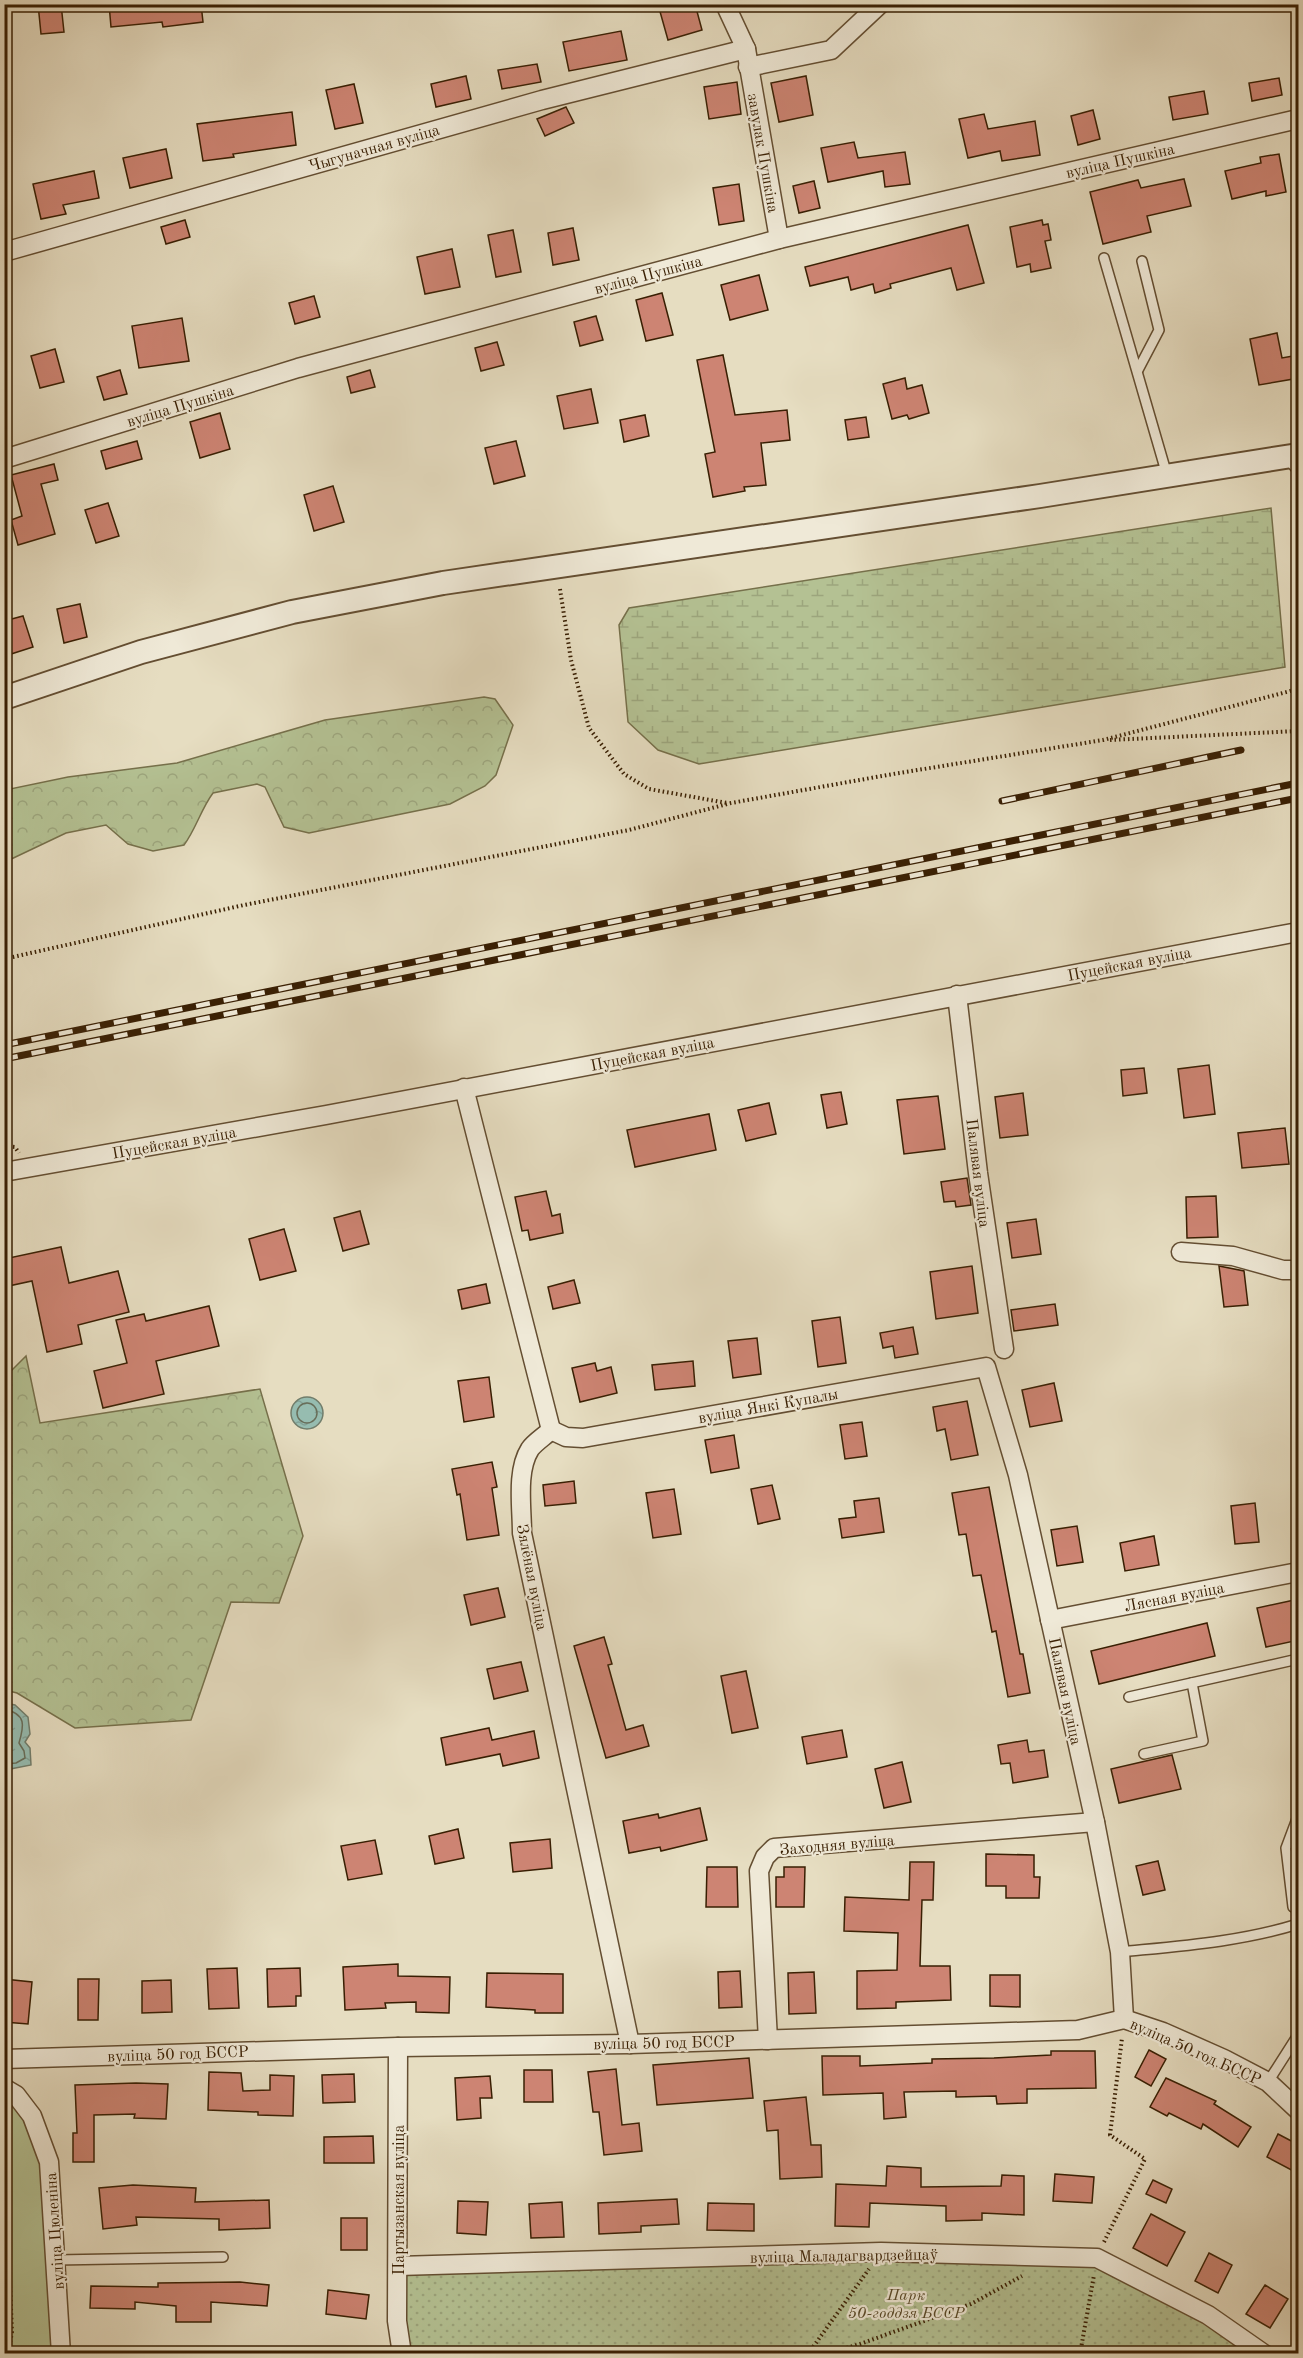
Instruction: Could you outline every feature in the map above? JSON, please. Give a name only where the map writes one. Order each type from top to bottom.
[{"type":"street","name":"завулак Пушкіна","points":[[725,4],[747,58],[779,239]]},
{"type":"street","points":[[747,58],[831,50],[880,4]]},
{"type":"street","name":"Чыгуначная вуліца","points":[[4,252],[542,100],[747,58]]},
{"type":"street","name":"вуліца Пушкіна","points":[[4,459],[298,368],[779,239],[1299,119]]},
{"type":"street","points":[[4,698],[141,652],[292,612],[443,583],[1167,477],[1295,461]]},
{"type":"street","name":"Пуцейская вуліца","points":[[4,1172],[1299,932]]},
{"type":"street","name":"Палявая вуліца","points":[[957,995],[978,1173],[1004,1349]]},
{"type":"street","points":[[464,1088],[552,1430]]},
{"type":"street","points":[[1181,1252],[1233,1256],[1283,1270],[1299,1270]]},
{"type":"street","name":"Палявая вуліца","points":[[986,1367],[1018,1475],[1095,1822],[1120,1952],[1124,2019]]},
{"type":"street","name":"вуліца Янкі Купалы","points":[[552,1430],[566,1437],[583,1438],[986,1367]]},
{"type":"street","name":"Зялёная вуліца","points":[[552,1430],[531,1448],[525,1461],[522,1481],[522,1533],[630,2044]]},
{"type":"street","name":"Лясная вуліца","points":[[1050,1620],[1299,1572]]},
{"type":"street","name":"Заходняя вуліца","points":[[768,2040],[759,1871],[765,1857],[774,1848],[1095,1822]]},
{"type":"street","name":"вуліца 50 год БССР","points":[[4,2059],[398,2047],[630,2044],[1078,2030],[1124,2019],[1162,2032],[1268,2082],[1299,2110]]},
{"type":"street","name":"Партызанская вуліца","points":[[398,2047],[398,2321],[402,2354]]},
{"type":"street","name":"вуліца Цюленіна","points":[[4,2088],[16,2095],[32,2116],[49,2162],[61,2354]]},
{"type":"street","name":"вуліца Маладагвардзейцаў","points":[[398,2266],[881,2252],[1097,2258],[1208,2315],[1264,2354]]},
{"type":"lane","points":[[1104,258],[1167,477]]},
{"type":"lane","points":[[1138,370],[1159,330],[1142,261]]},
{"type":"lane","points":[[1129,1697],[1299,1659]]},
{"type":"lane","points":[[1143,1754],[1203,1741],[1192,1683]]},
{"type":"lane","points":[[1293,1907],[1286,1848],[1299,1816]]},
{"type":"lane","points":[[1120,1952],[1225,1941],[1269,1933],[1299,1924]]},
{"type":"lane","points":[[1268,2082],[1299,2035]]},
{"type":"lane","points":[[56,2260],[224,2257]]},
{"type":"path","points":[[560,589],[571,660],[589,728],[624,774],[649,789],[731,803]]},
{"type":"path","points":[[4,959],[244,905],[629,830],[731,803],[1102,740],[1299,689]]},
{"type":"path","points":[[1102,740],[1299,731]]},
{"type":"path","points":[[1080,2354],[1097,2258],[1145,2159],[1110,2135],[1124,2019]]},
{"type":"path","points":[[4,2206],[7,2215],[12,2332],[8,2354]]},
{"type":"path","points":[[808,2354],[881,2252]]},
{"type":"path","points":[[825,2354],[860,2344],[971,2304],[1031,2271]]},
{"type":"path","points":[[514,2354],[529,2348],[563,2354]]},
{"type":"green space","points":[[1271,508],[1285,667],[699,764],[658,750],[628,722],[619,625],[629,608]]},
{"type":"green space","points":[[484,697],[495,699],[513,725],[496,775],[485,786],[450,804],[309,833],[284,827],[265,787],[257,784],[213,793],[184,845],[153,851],[128,844],[106,825],[66,833],[5,862],[5,790],[68,777],[177,763],[325,720]]},
{"type":"green space","points":[[26,1356],[40,1423],[260,1389],[303,1536],[279,1603],[231,1602],[191,1720],[75,1728],[17,1693],[5,1690],[5,1377]]},
{"type":"green space","points":[[4,2089],[41,2139],[53,2353],[5,2353]]},
{"type":"green space","name":"Парк 50-годдзя БССР","points":[[1097,2258],[1264,2353],[402,2353],[398,2266]]},
{"type":"water","points":[[307,1397],[319,1401],[323,1413],[319,1425],[307,1429],[295,1425],[291,1413],[295,1401]]},
{"type":"water","points":[[5,1703],[15,1705],[28,1717],[30,1734],[25,1742],[30,1748],[31,1765],[5,1770]]},
{"type":"building","points":[[38,4],[61,4],[64,32],[41,34]]},
{"type":"building","points":[[109,4],[201,4],[203,22],[163,27],[162,22],[111,27]]},
{"type":"building","points":[[672,4],[695,4],[702,30],[668,40],[659,8]]},
{"type":"building","points":[[621,31],[627,60],[569,71],[563,42]]},
{"type":"building","points":[[537,64],[541,82],[502,89],[498,70]]},
{"type":"building","points":[[466,76],[471,99],[436,107],[431,84]]},
{"type":"building","points":[[806,76],[813,115],[779,122],[771,83]]},
{"type":"building","points":[[1279,78],[1282,95],[1252,101],[1249,83]]},
{"type":"building","points":[[737,82],[741,114],[709,119],[704,87]]},
{"type":"building","points":[[354,84],[363,123],[335,129],[326,90]]},
{"type":"building","points":[[1204,91],[1208,114],[1173,120],[1169,97]]},
{"type":"building","points":[[566,107],[574,123],[545,136],[537,119]]},
{"type":"building","points":[[1093,110],[1100,139],[1078,145],[1071,116]]},
{"type":"building","points":[[292,112],[296,145],[233,154],[234,157],[203,161],[197,124]]},
{"type":"building","points":[[984,114],[988,129],[1035,121],[1040,155],[1002,161],[1000,151],[968,158],[959,119]]},
{"type":"building","points":[[854,142],[858,158],[905,152],[910,184],[885,187],[883,171],[828,182],[821,148]]},
{"type":"building","points":[[166,149],[172,178],[130,188],[123,158]]},
{"type":"building","points":[[1279,154],[1286,192],[1266,196],[1266,191],[1232,199],[1225,171],[1261,163],[1260,157]]},
{"type":"building","points":[[94,171],[99,198],[63,205],[66,214],[41,219],[33,184]]},
{"type":"building","points":[[1184,179],[1191,206],[1147,216],[1151,232],[1103,244],[1090,192],[1138,180],[1141,188]]},
{"type":"building","points":[[814,181],[820,208],[799,213],[793,186]]},
{"type":"building","points":[[739,184],[744,221],[719,225],[713,188]]},
{"type":"building","points":[[185,220],[190,237],[166,244],[161,227]]},
{"type":"building","points":[[1042,220],[1043,225],[1048,224],[1051,240],[1045,241],[1051,268],[1031,272],[1030,264],[1017,267],[1010,227]]},
{"type":"building","points":[[968,225],[984,283],[957,290],[951,268],[890,284],[891,288],[875,293],[873,284],[851,290],[848,277],[810,286],[805,267]]},
{"type":"building","points":[[573,228],[579,260],[553,265],[548,233]]},
{"type":"building","points":[[513,230],[521,272],[496,277],[488,235]]},
{"type":"building","points":[[452,249],[460,287],[425,294],[417,257]]},
{"type":"building","points":[[759,275],[768,310],[730,320],[721,285]]},
{"type":"building","points":[[662,293],[673,335],[646,341],[636,300]]},
{"type":"building","points":[[314,296],[320,317],[295,324],[289,303]]},
{"type":"building","points":[[596,316],[603,340],[580,346],[574,322]]},
{"type":"building","points":[[182,318],[189,361],[139,368],[132,326]]},
{"type":"building","points":[[1277,333],[1282,358],[1299,355],[1299,378],[1259,385],[1250,339]]},
{"type":"building","points":[[497,342],[504,365],[481,371],[475,348]]},
{"type":"building","points":[[55,349],[64,382],[40,388],[31,356]]},
{"type":"building","points":[[723,355],[735,415],[787,410],[790,440],[761,443],[766,485],[744,487],[745,491],[713,497],[705,454],[715,452],[697,360]]},
{"type":"building","points":[[120,370],[127,394],[104,400],[97,377]]},
{"type":"building","points":[[370,370],[375,387],[351,393],[347,377]]},
{"type":"building","points":[[905,378],[907,389],[922,385],[929,413],[909,419],[907,415],[892,419],[883,384]]},
{"type":"building","points":[[591,389],[598,423],[564,429],[557,396]]},
{"type":"building","points":[[220,413],[230,449],[200,458],[190,422]]},
{"type":"building","points":[[645,415],[649,436],[624,442],[620,420]]},
{"type":"building","points":[[866,417],[869,437],[848,440],[845,420]]},
{"type":"building","points":[[137,441],[142,459],[106,469],[101,451]]},
{"type":"building","points":[[516,441],[525,476],[494,484],[485,448]]},
{"type":"building","points":[[54,464],[58,480],[41,484],[55,534],[18,545],[11,520],[22,516],[11,475]]},
{"type":"building","points":[[333,486],[344,522],[314,531],[304,495]]},
{"type":"building","points":[[108,503],[119,536],[96,543],[85,510]]},
{"type":"building","points":[[80,604],[87,637],[64,643],[57,609]]},
{"type":"building","points":[[23,616],[33,647],[8,655],[4,642],[4,621]]},
{"type":"building","points":[[1209,1065],[1215,1114],[1184,1118],[1178,1069]]},
{"type":"building","points":[[1144,1068],[1147,1093],[1123,1096],[1121,1070]]},
{"type":"building","points":[[841,1092],[847,1124],[827,1128],[821,1095]]},
{"type":"building","points":[[1023,1093],[1028,1135],[1000,1138],[995,1097]]},
{"type":"building","points":[[938,1096],[945,1149],[904,1154],[897,1100]]},
{"type":"building","points":[[769,1103],[776,1134],[746,1141],[738,1110]]},
{"type":"building","points":[[709,1114],[716,1150],[635,1167],[627,1130]]},
{"type":"building","points":[[1285,1128],[1289,1164],[1242,1168],[1238,1133]]},
{"type":"building","points":[[967,1178],[971,1205],[956,1207],[955,1201],[944,1202],[941,1182]]},
{"type":"building","points":[[546,1191],[552,1216],[560,1214],[563,1233],[530,1240],[528,1230],[522,1231],[515,1197]]},
{"type":"building","points":[[1216,1196],[1218,1237],[1187,1238],[1186,1197]]},
{"type":"building","points":[[360,1211],[369,1244],[343,1251],[334,1218]]},
{"type":"building","points":[[1036,1219],[1041,1254],[1012,1258],[1007,1223]]},
{"type":"building","points":[[284,1229],[296,1271],[260,1280],[249,1239]]},
{"type":"building","points":[[61,1247],[69,1283],[118,1271],[129,1312],[78,1325],[82,1344],[47,1352],[32,1281],[4,1287],[4,1259]]},
{"type":"building","points":[[972,1266],[978,1313],[936,1319],[930,1272]]},
{"type":"building","points":[[1219,1266],[1244,1271],[1248,1305],[1224,1307]]},
{"type":"building","points":[[574,1280],[580,1303],[553,1309],[548,1287]]},
{"type":"building","points":[[486,1284],[490,1303],[462,1309],[458,1290]]},
{"type":"building","points":[[1055,1304],[1058,1325],[1014,1331],[1011,1310]]},
{"type":"building","points":[[209,1306],[219,1346],[156,1361],[164,1394],[103,1408],[94,1371],[127,1363],[116,1320],[144,1314],[146,1321]]},
{"type":"building","points":[[840,1317],[846,1363],[818,1367],[812,1321]]},
{"type":"building","points":[[913,1327],[918,1354],[895,1358],[893,1346],[883,1348],[880,1333]]},
{"type":"building","points":[[757,1338],[761,1374],[733,1378],[728,1341]]},
{"type":"building","points":[[693,1361],[695,1386],[655,1390],[652,1365]]},
{"type":"building","points":[[595,1363],[597,1371],[611,1367],[617,1393],[580,1402],[572,1368]]},
{"type":"building","points":[[489,1377],[494,1417],[464,1422],[458,1381]]},
{"type":"building","points":[[1054,1383],[1062,1421],[1030,1427],[1022,1390]]},
{"type":"building","points":[[967,1401],[978,1455],[951,1460],[945,1429],[937,1431],[933,1407]]},
{"type":"building","points":[[862,1422],[867,1456],[845,1459],[840,1425]]},
{"type":"building","points":[[734,1435],[739,1468],[711,1473],[705,1440]]},
{"type":"building","points":[[492,1462],[497,1487],[492,1488],[499,1535],[467,1540],[460,1494],[457,1495],[452,1469]]},
{"type":"building","points":[[574,1481],[576,1503],[545,1506],[543,1485]]},
{"type":"building","points":[[772,1485],[780,1519],[758,1524],[751,1489]]},
{"type":"building","points":[[989,1487],[1020,1654],[1023,1654],[1030,1693],[1008,1697],[996,1631],[992,1632],[981,1575],[973,1576],[966,1534],[959,1535],[952,1493]]},
{"type":"building","points":[[674,1489],[681,1534],[653,1538],[646,1493]]},
{"type":"building","points":[[879,1498],[884,1532],[842,1538],[839,1519],[856,1517],[854,1501]]},
{"type":"building","points":[[1255,1503],[1259,1542],[1235,1544],[1231,1506]]},
{"type":"building","points":[[1077,1526],[1083,1562],[1057,1566],[1051,1530]]},
{"type":"building","points":[[1154,1536],[1159,1565],[1125,1571],[1120,1543]]},
{"type":"building","points":[[498,1588],[505,1617],[471,1625],[464,1595]]},
{"type":"building","points":[[1299,1599],[1299,1640],[1266,1647],[1257,1608]]},
{"type":"building","points":[[1207,1623],[1215,1656],[1099,1684],[1091,1651]]},
{"type":"building","points":[[604,1637],[612,1664],[608,1665],[626,1730],[643,1725],[649,1746],[606,1758],[574,1646]]},
{"type":"building","points":[[521,1662],[528,1691],[494,1699],[487,1669]]},
{"type":"building","points":[[746,1671],[758,1728],[732,1733],[721,1676]]},
{"type":"building","points":[[489,1728],[492,1740],[534,1731],[539,1758],[503,1766],[500,1754],[446,1765],[441,1738]]},
{"type":"building","points":[[842,1730],[847,1757],[807,1764],[802,1737]]},
{"type":"building","points":[[1027,1740],[1029,1752],[1044,1750],[1048,1777],[1013,1783],[1010,1763],[1001,1764],[998,1745]]},
{"type":"building","points":[[1172,1755],[1181,1789],[1119,1803],[1111,1769]]},
{"type":"building","points":[[902,1762],[911,1802],[884,1808],[875,1769]]},
{"type":"building","points":[[700,1808],[707,1840],[661,1851],[660,1847],[629,1853],[623,1821],[658,1814],[659,1818]]},
{"type":"building","points":[[458,1829],[464,1858],[435,1864],[429,1836]]},
{"type":"building","points":[[550,1839],[552,1868],[513,1872],[510,1843]]},
{"type":"building","points":[[375,1840],[382,1874],[348,1880],[341,1846]]},
{"type":"building","points":[[986,1854],[1034,1855],[1034,1877],[1040,1877],[1039,1898],[1006,1898],[1006,1886],[986,1886]]},
{"type":"building","points":[[1158,1861],[1165,1890],[1143,1895],[1136,1866]]},
{"type":"building","points":[[910,1862],[934,1862],[933,1900],[922,1900],[920,1966],[950,1966],[951,2000],[896,2002],[896,2008],[857,2009],[857,1971],[897,1970],[898,1933],[844,1931],[845,1897],[909,1900]]},
{"type":"building","points":[[707,1867],[737,1867],[738,1907],[706,1907]]},
{"type":"building","points":[[784,1867],[805,1867],[804,1907],[776,1907],[776,1877],[784,1877]]},
{"type":"building","points":[[398,1964],[398,1976],[450,1977],[449,2013],[416,2012],[416,2002],[385,2003],[386,2008],[345,2010],[343,1967]]},
{"type":"building","points":[[237,1968],[239,2008],[209,2009],[207,1969]]},
{"type":"building","points":[[300,1968],[301,1996],[296,1996],[296,2006],[268,2007],[267,1969]]},
{"type":"building","points":[[740,1971],[742,2007],[719,2008],[718,1972]]},
{"type":"building","points":[[814,1972],[816,2013],[789,2014],[788,1973]]},
{"type":"building","points":[[487,1973],[563,1974],[563,2013],[535,2013],[535,2010],[486,2007]]},
{"type":"building","points":[[990,1975],[1020,1975],[1020,2007],[990,2006]]},
{"type":"building","points":[[4,1979],[32,1982],[28,2024],[4,2022]]},
{"type":"building","points":[[78,1979],[99,1979],[98,2020],[78,2020]]},
{"type":"building","points":[[171,1980],[172,2012],[142,2013],[142,1981]]},
{"type":"building","points":[[1149,2050],[1166,2059],[1151,2086],[1135,2077]]},
{"type":"building","points":[[1051,2051],[1095,2051],[1096,2088],[1027,2089],[1027,2103],[997,2104],[996,2096],[956,2097],[956,2091],[904,2092],[906,2117],[884,2119],[883,2093],[823,2095],[822,2056],[860,2056],[860,2066],[932,2063],[932,2059],[1051,2055]]},
{"type":"building","points":[[749,2058],[753,2098],[657,2105],[653,2065]]},
{"type":"building","points":[[616,2069],[622,2125],[639,2123],[642,2151],[604,2155],[599,2112],[593,2112],[588,2072]]},
{"type":"building","points":[[524,2070],[552,2070],[553,2102],[524,2102]]},
{"type":"building","points":[[209,2072],[241,2073],[243,2091],[270,2090],[270,2075],[294,2076],[293,2116],[208,2110]]},
{"type":"building","points":[[354,2074],[355,2102],[323,2103],[322,2075]]},
{"type":"building","points":[[490,2076],[492,2098],[480,2098],[481,2118],[457,2120],[455,2078]]},
{"type":"building","points":[[1166,2078],[1216,2101],[1214,2104],[1251,2127],[1238,2147],[1203,2124],[1201,2129],[1169,2113],[1167,2116],[1150,2107]]},
{"type":"building","points":[[168,2084],[166,2119],[134,2118],[135,2114],[94,2115],[94,2162],[73,2162],[73,2133],[77,2133],[75,2085]]},
{"type":"building","points":[[806,2097],[811,2145],[821,2145],[822,2177],[780,2179],[778,2130],[767,2131],[764,2101]]},
{"type":"building","points":[[1278,2134],[1299,2145],[1299,2174],[1267,2157]]},
{"type":"building","points":[[373,2136],[374,2163],[324,2163],[324,2137]]},
{"type":"building","points":[[887,2166],[921,2168],[921,2187],[1001,2186],[1002,2175],[1024,2176],[1024,2215],[982,2213],[982,2220],[946,2221],[946,2206],[870,2203],[869,2227],[835,2226],[836,2184],[886,2186]]},
{"type":"building","points":[[1055,2174],[1094,2177],[1092,2203],[1053,2201]]},
{"type":"building","points":[[1153,2180],[1172,2189],[1166,2203],[1146,2194]]},
{"type":"building","points":[[133,2185],[196,2188],[195,2202],[269,2200],[270,2228],[219,2230],[219,2219],[136,2217],[137,2225],[103,2229],[99,2188]]},
{"type":"building","points":[[677,2199],[679,2224],[641,2226],[641,2232],[599,2234],[598,2203]]},
{"type":"building","points":[[458,2201],[488,2202],[486,2235],[457,2233]]},
{"type":"building","points":[[562,2202],[564,2237],[531,2238],[529,2204]]},
{"type":"building","points":[[708,2203],[754,2204],[754,2231],[707,2230]]},
{"type":"building","points":[[1151,2214],[1185,2232],[1167,2266],[1133,2248]]},
{"type":"building","points":[[341,2218],[367,2218],[367,2250],[341,2250]]},
{"type":"building","points":[[1209,2253],[1232,2265],[1218,2293],[1195,2281]]},
{"type":"building","points":[[240,2282],[269,2285],[267,2306],[211,2302],[211,2322],[176,2322],[176,2306],[135,2302],[135,2309],[90,2308],[91,2286],[158,2287],[158,2283]]},
{"type":"building","points":[[1265,2285],[1288,2299],[1270,2328],[1246,2314]]},
{"type":"building","points":[[328,2290],[369,2295],[366,2319],[326,2314]]},
{"type":"railway","points":[[1002,801],[1241,750]]},
{"type":"railway","points":[[4,1045],[1298,783]]},
{"type":"railway","points":[[4,1059],[1298,798]]}]
